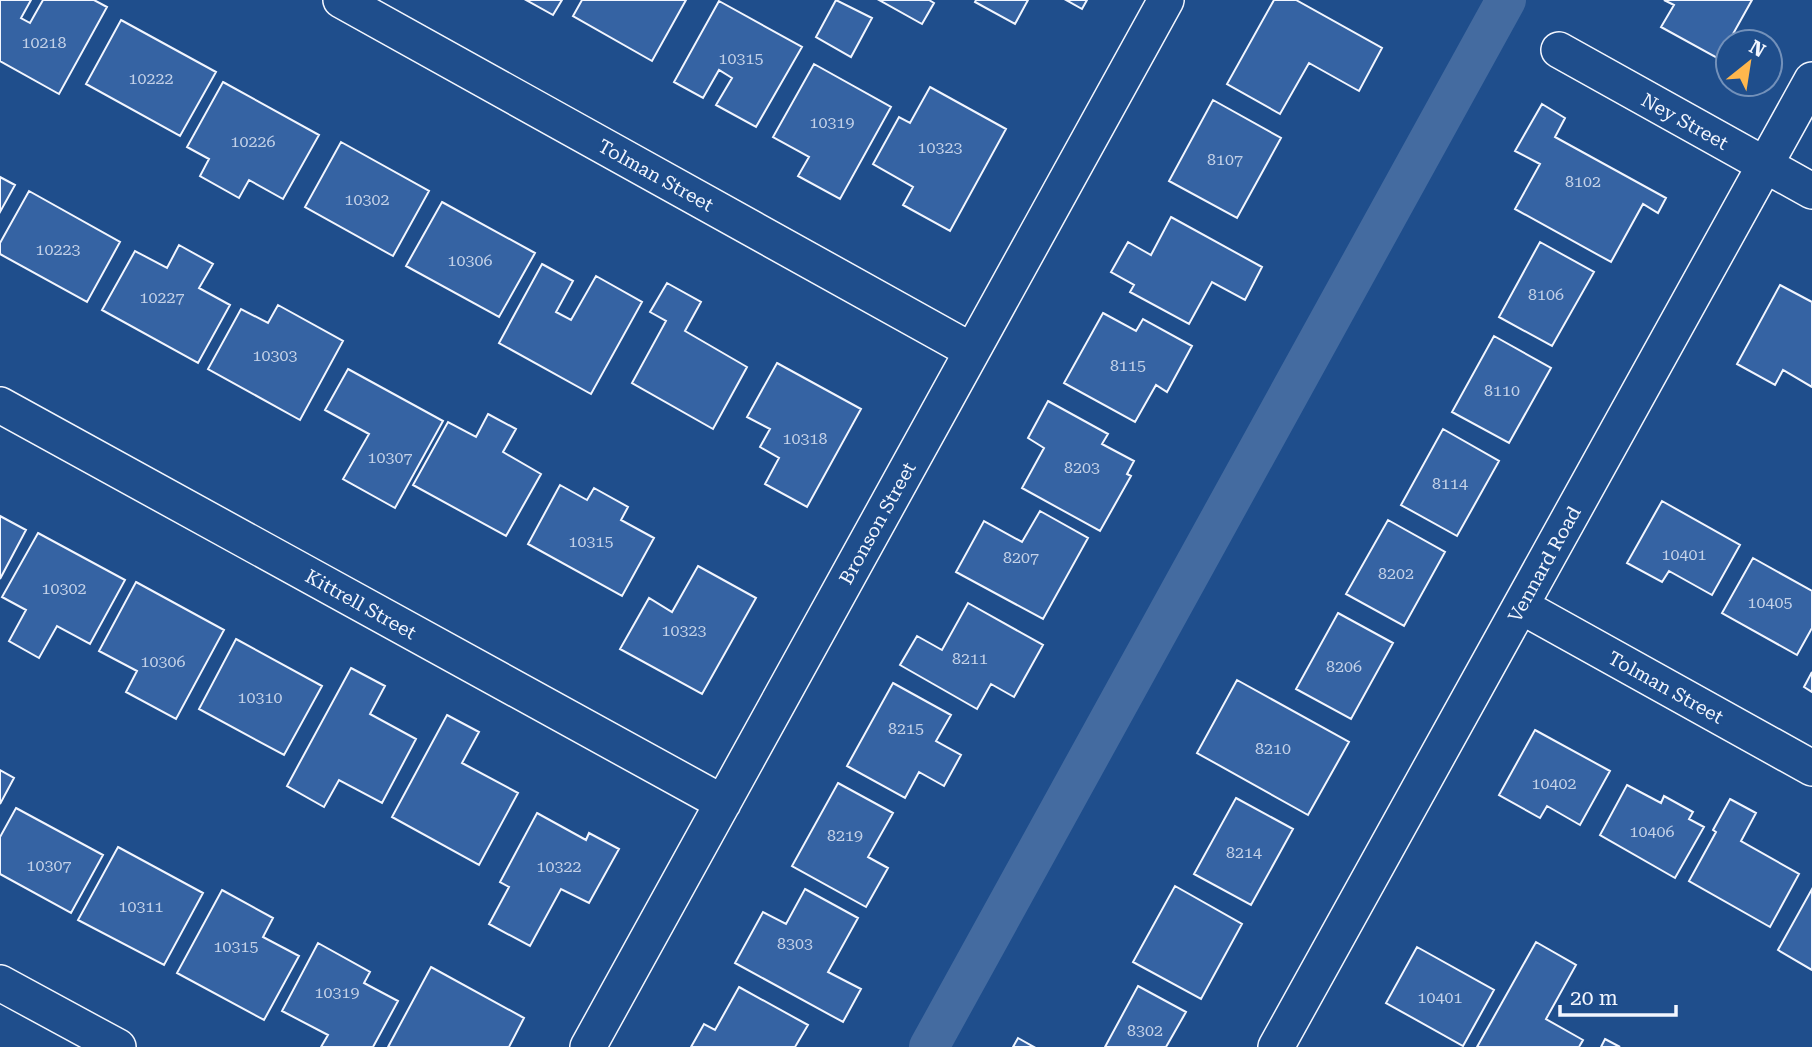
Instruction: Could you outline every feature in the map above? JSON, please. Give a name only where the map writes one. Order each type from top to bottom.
[{"type":"street","name":"Tolman Street","points":[[341,0],[972,351]]},
{"type":"street","name":"Bronson Street","points":[[588,1047],[1166,0]]},
{"type":"street","name":"Ney Street","points":[[1559,50],[1812,191]]},
{"type":"street","name":"Vennard Road","points":[[1276,1047],[1812,80]]},
{"type":"street","name":"Kittrell Street","points":[[0,405],[723,803]]},
{"type":"street","name":"Tolman Street","points":[[1521,606],[1812,768]]},
{"type":"street","points":[[0,983],[118,1047]]},
{"type":"building","points":[[0,0],[31,0],[21,18],[30,23],[43,0],[94,0],[107,7],[59,94],[0,61]]},
{"type":"building","points":[[526,0],[562,0],[553,15]]},
{"type":"building","points":[[582,0],[686,0],[652,61],[573,16]]},
{"type":"building","points":[[836,0],[872,18],[851,57],[816,37]]},
{"type":"building","points":[[879,0],[929,0],[934,3],[922,24]]},
{"type":"building","points":[[1028,0],[1015,24],[975,2]]},
{"type":"building","points":[[1066,0],[1087,0],[1082,9]]},
{"type":"building","points":[[1274,0],[1296,0],[1382,48],[1359,91],[1309,63],[1280,114],[1227,84]]},
{"type":"building","points":[[1664,0],[1752,0],[1736,28],[1714,28],[1714,56],[1661,27],[1674,5]]},
{"type":"building","points":[[719,1],[802,47],[756,127],[716,105],[732,78],[719,70],[703,98],[674,82]]},
{"type":"building","points":[[121,20],[216,72],[180,136],[86,84]]},
{"type":"building","points":[[814,64],[891,107],[840,199],[798,176],[809,157],[773,137]]},
{"type":"building","points":[[223,82],[319,135],[283,199],[249,180],[239,198],[200,176],[209,159],[187,147]]},
{"type":"building","points":[[930,87],[1006,129],[950,231],[903,205],[913,187],[873,164],[899,117],[910,123]]},
{"type":"building","points":[[1213,100],[1281,138],[1237,218],[1169,181]]},
{"type":"building","points":[[1542,104],[1565,118],[1555,137],[1666,198],[1658,213],[1643,204],[1611,262],[1515,209],[1540,164],[1515,151]]},
{"type":"building","points":[[341,142],[429,191],[393,256],[305,207]]},
{"type":"building","points":[[0,177],[15,185],[0,212]]},
{"type":"building","points":[[29,191],[120,242],[87,302],[0,254],[0,243]]},
{"type":"building","points":[[442,202],[535,253],[499,317],[406,266]]},
{"type":"building","points":[[1171,217],[1262,267],[1245,300],[1212,282],[1189,324],[1130,292],[1134,285],[1111,272],[1128,242],[1151,255]]},
{"type":"building","points":[[1540,242],[1594,272],[1552,346],[1499,317]]},
{"type":"building","points":[[179,245],[213,264],[199,288],[230,305],[198,363],[102,310],[135,251],[167,268]]},
{"type":"building","points":[[542,264],[573,281],[556,312],[571,320],[596,276],[642,302],[591,394],[499,343]]},
{"type":"building","points":[[667,283],[701,302],[685,331],[747,367],[713,429],[632,383],[666,321],[650,312]]},
{"type":"building","points":[[1780,285],[1812,302],[1812,387],[1783,370],[1775,385],[1737,364]]},
{"type":"building","points":[[278,305],[343,341],[300,420],[208,369],[241,309],[268,323]]},
{"type":"building","points":[[1103,313],[1136,331],[1143,319],[1192,346],[1167,392],[1156,385],[1135,422],[1064,383]]},
{"type":"building","points":[[1494,336],[1551,368],[1509,443],[1452,412]]},
{"type":"building","points":[[777,363],[861,409],[807,507],[765,484],[779,458],[760,447],[770,429],[747,417]]},
{"type":"building","points":[[348,369],[443,421],[395,508],[343,479],[369,434],[325,410]]},
{"type":"building","points":[[1048,401],[1108,434],[1102,444],[1134,461],[1127,474],[1131,476],[1100,531],[1022,488],[1044,448],[1028,438]]},
{"type":"building","points":[[488,414],[516,429],[503,452],[541,474],[506,536],[413,485],[448,422],[476,437]]},
{"type":"building","points":[[1443,429],[1499,461],[1457,536],[1401,505]]},
{"type":"building","points":[[560,485],[587,500],[594,488],[628,507],[621,520],[654,538],[622,596],[528,544]]},
{"type":"building","points":[[1662,501],[1740,545],[1712,595],[1669,571],[1662,582],[1627,563]]},
{"type":"building","points":[[1040,511],[1088,538],[1043,619],[956,572],[984,521],[1022,542]]},
{"type":"building","points":[[0,516],[26,530],[0,579]]},
{"type":"building","points":[[1388,520],[1445,552],[1404,626],[1346,594]]},
{"type":"building","points":[[38,533],[125,580],[90,644],[57,626],[39,658],[9,641],[26,610],[2,597]]},
{"type":"building","points":[[1753,558],[1812,591],[1812,628],[1797,655],[1722,613]]},
{"type":"building","points":[[698,566],[756,598],[702,694],[620,649],[649,598],[672,612]]},
{"type":"building","points":[[136,582],[224,630],[176,719],[126,692],[137,671],[99,651]]},
{"type":"building","points":[[968,603],[1043,645],[1014,697],[991,684],[977,709],[900,665],[917,636],[942,650]]},
{"type":"building","points":[[1338,613],[1393,643],[1351,719],[1296,689]]},
{"type":"building","points":[[236,639],[322,686],[284,755],[199,709]]},
{"type":"building","points":[[351,668],[385,686],[370,714],[416,739],[382,803],[339,780],[324,807],[287,786]]},
{"type":"building","points":[[1812,672],[1812,692],[1804,687]]},
{"type":"building","points":[[1237,680],[1349,742],[1308,815],[1197,753]]},
{"type":"building","points":[[893,683],[951,715],[936,741],[961,755],[944,786],[919,772],[905,798],[847,766]]},
{"type":"building","points":[[447,715],[479,732],[462,763],[518,793],[479,865],[392,817]]},
{"type":"building","points":[[1535,730],[1610,771],[1580,825],[1547,806],[1540,818],[1499,795]]},
{"type":"building","points":[[0,770],[14,778],[0,804]]},
{"type":"building","points":[[838,783],[893,813],[868,857],[888,868],[866,907],[792,866]]},
{"type":"building","points":[[1627,785],[1661,803],[1664,796],[1693,812],[1689,819],[1704,827],[1675,878],[1600,835]]},
{"type":"building","points":[[1236,798],[1293,829],[1251,905],[1194,874]]},
{"type":"building","points":[[1730,799],[1756,813],[1741,841],[1799,874],[1770,927],[1689,881],[1716,832],[1713,830]]},
{"type":"building","points":[[16,808],[103,855],[71,913],[0,874],[0,837]]},
{"type":"building","points":[[537,813],[586,840],[589,833],[619,849],[589,903],[561,889],[530,946],[489,924],[509,887],[500,882]]},
{"type":"building","points":[[118,847],[203,893],[164,965],[78,920]]},
{"type":"building","points":[[1175,886],[1242,924],[1201,999],[1133,962]]},
{"type":"building","points":[[805,889],[858,918],[828,972],[861,989],[843,1022],[735,963],[763,912],[786,924]]},
{"type":"building","points":[[1812,889],[1812,970],[1778,950]]},
{"type":"building","points":[[222,890],[273,918],[263,937],[299,956],[264,1020],[177,973]]},
{"type":"building","points":[[1536,942],[1576,965],[1546,1019],[1583,1040],[1579,1047],[1477,1047]]},
{"type":"building","points":[[318,943],[370,972],[364,983],[398,1001],[373,1047],[321,1047],[328,1035],[282,1011]]},
{"type":"building","points":[[1417,947],[1494,990],[1463,1046],[1386,1003]]},
{"type":"building","points":[[431,967],[524,1018],[509,1047],[388,1047]]},
{"type":"building","points":[[1138,986],[1186,1012],[1166,1047],[1105,1047]]},
{"type":"building","points":[[739,987],[808,1025],[795,1047],[691,1047],[704,1024],[715,1030]]},
{"type":"building","points":[[1018,1038],[1034,1047],[1013,1047]]},
{"type":"building","points":[[1605,1039],[1620,1047],[1601,1047]]},
{"type":"waterway","points":[[929,1047],[1506,0]]}]
